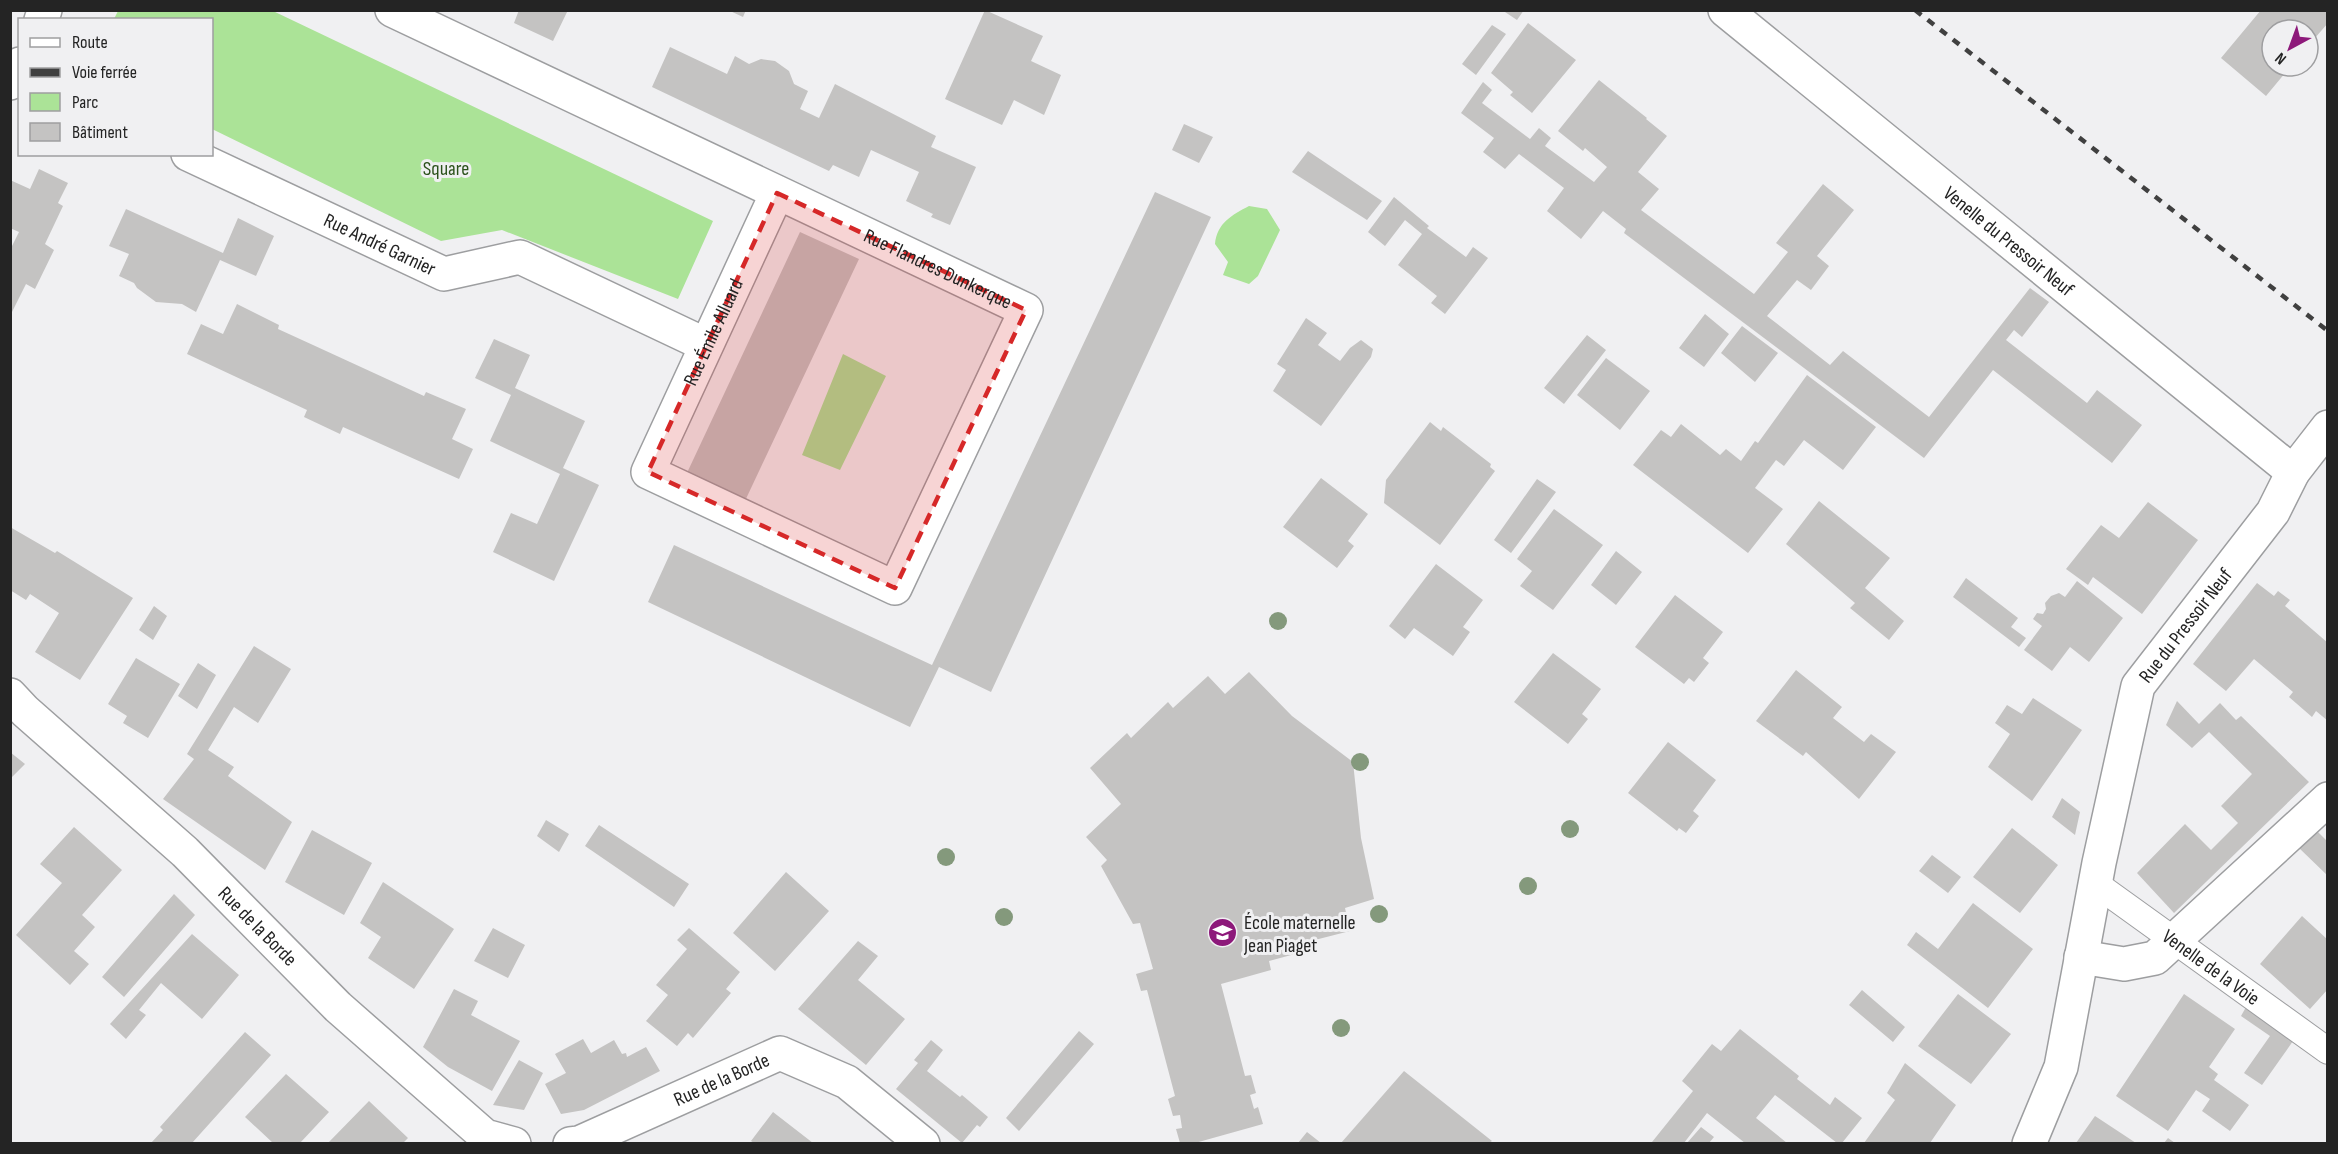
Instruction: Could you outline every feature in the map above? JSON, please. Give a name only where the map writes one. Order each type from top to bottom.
[{"type":"street","name":"Rue Flandres Dunkerque","points":[[392,10],[1026,310],[895,588],[648,472]]},
{"type":"street","name":"Venelle du Pressoir Neuf","points":[[1725,10],[2293,472]]},
{"type":"street","name":"Rue André Garnier","points":[[192,156],[444,274],[520,257],[706,345]]},
{"type":"street","name":"Rue Émile Alluard","points":[[648,472],[777,193]]},
{"type":"street","name":"Rue du Pressoir Neuf","points":[[2029,1143],[2061,1067],[2081,957],[2139,686],[2273,512],[2293,472],[2324,431]]},
{"type":"street","name":"Rue de la Borde","points":[[10,695],[185,852],[338,1007],[485,1136],[514,1143]]},
{"type":"street","points":[[2081,957],[2124,964],[2155,958],[2328,799]]},
{"type":"street","name":"Rue de la Borde","points":[[570,1143],[579,1143],[780,1053],[846,1082],[923,1143]]},
{"type":"lane","name":"Venelle de la Voie","points":[[2096,884],[2328,1051]]},
{"type":"highlighted area","points":[[777,193],[1026,310],[895,588],[648,472]]},
{"type":"green space","name":"Square","points":[[118,11],[273,11],[713,221],[678,299],[502,230],[441,241],[213,129],[213,18],[114,18]]},
{"type":"green space","points":[[1249,206],[1267,209],[1280,230],[1258,276],[1249,284],[1223,275],[1228,262],[1215,244],[1222,225],[1231,216]]},
{"type":"green space","points":[[843,354],[886,376],[840,470],[802,455]]},
{"type":"building","points":[[519,10],[568,10],[553,41],[514,23]]},
{"type":"building","points":[[728,10],[746,10],[743,17]]},
{"type":"building","points":[[985,10],[1043,36],[1031,61],[1061,75],[1044,115],[1014,100],[1002,125],[945,99]]},
{"type":"building","points":[[1502,10],[1524,10],[1517,20]]},
{"type":"building","points":[[2261,10],[2328,10],[2328,23],[2320,32],[2320,18],[2260,18],[2260,78],[2281,78],[2266,96],[2221,58]]},
{"type":"building","points":[[1528,23],[1576,60],[1532,113],[1510,95],[1513,92],[1491,73]]},
{"type":"building","points":[[1492,25],[1506,34],[1476,75],[1462,64]]},
{"type":"building","points":[[670,47],[727,74],[735,56],[749,64],[761,59],[775,61],[789,71],[794,84],[808,91],[800,109],[819,118],[835,84],[936,136],[931,147],[976,167],[950,225],[931,217],[933,214],[906,201],[919,172],[871,150],[859,177],[833,165],[829,171],[652,87]]},
{"type":"building","points":[[1599,80],[1667,136],[1638,172],[1659,189],[1641,210],[1754,294],[1788,252],[1776,243],[1823,184],[1854,210],[1817,256],[1829,266],[1811,290],[1797,280],[1767,316],[1830,365],[1843,351],[1929,417],[2030,288],[2049,302],[2022,337],[2014,330],[2006,340],[2087,403],[2097,390],[2142,425],[2112,463],[1993,370],[1924,458],[1624,233],[1626,229],[1603,211],[1581,239],[1547,211],[1564,188],[1519,154],[1505,169],[1483,152],[1494,138],[1461,113],[1483,82],[1492,90],[1482,103],[1530,139],[1539,128],[1551,138],[1545,146],[1594,182],[1607,167],[1585,148],[1583,151],[1558,131]]},
{"type":"building","points":[[1184,124],[1213,137],[1199,163],[1172,150]]},
{"type":"building","points":[[1308,151],[1382,201],[1367,220],[1292,172]]},
{"type":"building","points":[[39,169],[68,183],[58,203],[63,206],[45,244],[54,250],[35,289],[26,284],[10,316],[10,250],[19,232],[10,228],[10,180],[30,189]]},
{"type":"building","points":[[1155,192],[1211,217],[991,692],[939,667],[910,727],[648,602],[674,545],[932,665]]},
{"type":"building","points":[[1394,197],[1429,226],[1427,228],[1466,257],[1473,247],[1488,258],[1445,314],[1431,303],[1437,296],[1398,265],[1422,234],[1405,220],[1385,246],[1368,232]]},
{"type":"building","points":[[126,209],[223,253],[238,218],[274,236],[256,276],[220,260],[196,312],[182,304],[156,302],[137,288],[134,283],[119,276],[129,254],[109,246]]},
{"type":"building","points":[[800,232],[859,259],[744,503],[686,475]]},
{"type":"building","points":[[237,304],[279,325],[278,329],[424,396],[426,392],[466,409],[452,439],[473,449],[459,479],[343,427],[340,434],[304,417],[307,410],[187,354],[201,324],[223,334]]},
{"type":"building","points":[[1705,314],[1729,334],[1704,367],[1679,348]]},
{"type":"building","points":[[1306,318],[1327,333],[1318,345],[1340,361],[1350,348],[1361,340],[1373,349],[1371,357],[1321,426],[1273,391],[1286,370],[1277,364]]},
{"type":"building","points":[[1742,326],[1778,353],[1755,382],[1721,353]]},
{"type":"building","points":[[1587,335],[1606,350],[1564,404],[1544,388]]},
{"type":"building","points":[[494,339],[530,355],[515,388],[585,421],[563,468],[599,485],[554,581],[493,552],[511,513],[537,524],[560,474],[490,441],[511,395],[475,378]]},
{"type":"building","points":[[1606,358],[1650,391],[1620,430],[1577,395]]},
{"type":"building","points":[[1807,375],[1876,427],[1843,470],[1804,440],[1784,466],[1776,460],[1755,488],[1783,509],[1748,553],[1633,465],[1661,430],[1671,437],[1681,424],[1720,455],[1726,449],[1741,461],[1755,441],[1758,443]]},
{"type":"building","points":[[1430,422],[1441,431],[1443,427],[1491,464],[1490,467],[1495,471],[1440,545],[1384,503],[1386,480]]},
{"type":"building","points":[[1321,478],[1368,514],[1348,541],[1354,546],[1337,568],[1283,527]]},
{"type":"building","points":[[1537,479],[1556,492],[1511,553],[1494,540]]},
{"type":"building","points":[[1819,501],[1890,558],[1865,588],[1904,621],[1889,640],[1850,608],[1855,603],[1786,544]]},
{"type":"building","points":[[2148,502],[2198,540],[2142,614],[2093,577],[2088,585],[2066,569],[2101,525],[2119,538]]},
{"type":"building","points":[[1554,509],[1603,545],[1553,610],[1520,586],[1532,571],[1517,559]]},
{"type":"building","points":[[10,527],[55,553],[57,551],[133,598],[80,680],[35,652],[59,613],[30,594],[26,600],[10,590]]},
{"type":"building","points":[[1616,551],[1642,572],[1616,605],[1591,585]]},
{"type":"building","points":[[1436,564],[1483,600],[1463,627],[1470,632],[1453,656],[1414,628],[1405,639],[1389,626]]},
{"type":"building","points":[[1966,578],[2018,618],[2011,627],[2026,638],[2019,647],[1953,597]]},
{"type":"building","points":[[2077,581],[2123,618],[2089,662],[2070,647],[2052,671],[2024,650],[2042,626],[2033,619],[2037,613],[2043,614],[2046,609],[2045,603],[2051,596],[2059,593],[2065,597]]},
{"type":"building","points":[[2257,583],[2274,596],[2278,591],[2290,600],[2285,606],[2328,643],[2328,721],[2316,711],[2312,717],[2289,697],[2293,692],[2254,659],[2226,691],[2193,664]]},
{"type":"building","points":[[1675,595],[1723,632],[1703,658],[1709,663],[1694,682],[1689,678],[1684,684],[1635,647]]},
{"type":"building","points":[[154,606],[167,616],[153,640],[139,630]]},
{"type":"building","points":[[254,646],[291,669],[258,723],[234,707],[208,750],[234,767],[228,776],[292,822],[265,870],[163,799],[194,759],[187,754]]},
{"type":"building","points":[[1553,653],[1601,689],[1582,714],[1588,719],[1568,744],[1514,702]]},
{"type":"building","points":[[136,658],[180,684],[148,738],[123,723],[127,716],[108,704]]},
{"type":"building","points":[[198,663],[216,675],[197,709],[178,696]]},
{"type":"building","points":[[1796,670],[1842,707],[1833,718],[1864,742],[1871,734],[1896,752],[1859,799],[1806,752],[1803,756],[1756,721]]},
{"type":"building","points":[[1249,672],[1292,716],[1353,762],[1361,838],[1374,899],[1345,908],[1350,931],[1303,943],[1306,951],[1269,961],[1271,970],[1221,984],[1245,1076],[1251,1075],[1256,1093],[1250,1095],[1254,1109],[1258,1107],[1263,1124],[1195,1143],[1180,1143],[1176,1129],[1182,1128],[1180,1115],[1173,1116],[1168,1099],[1175,1096],[1147,990],[1141,991],[1136,974],[1153,969],[1140,923],[1133,924],[1101,866],[1107,860],[1086,837],[1121,804],[1090,768],[1127,733],[1131,738],[1168,702],[1173,708],[1208,676],[1225,694]]},
{"type":"building","points":[[2033,698],[2082,730],[2032,801],[1988,767],[2010,734],[1995,723],[2007,705],[2022,714]]},
{"type":"building","points":[[2177,701],[2199,724],[2220,703],[2236,720],[2241,716],[2309,782],[2174,913],[2137,873],[2185,824],[2211,850],[2238,823],[2221,806],[2252,774],[2209,732],[2192,748],[2166,725]]},
{"type":"building","points":[[1668,742],[1716,780],[1693,811],[1699,816],[1686,833],[1679,828],[1677,831],[1628,793]]},
{"type":"building","points":[[10,752],[25,764],[10,779]]},
{"type":"building","points":[[2062,798],[2080,812],[2075,835],[2052,817]]},
{"type":"building","points":[[546,820],[569,834],[559,852],[537,836]]},
{"type":"building","points":[[599,825],[689,884],[674,907],[585,846]]},
{"type":"building","points":[[74,827],[122,870],[82,915],[95,927],[74,951],[89,964],[70,985],[16,935],[62,883],[40,864]]},
{"type":"building","points":[[2012,828],[2058,865],[2020,913],[1973,877]]},
{"type":"building","points":[[312,830],[372,863],[344,915],[285,882]]},
{"type":"building","points":[[2317,831],[2328,842],[2328,876],[2299,848]]},
{"type":"building","points":[[1932,855],[1961,877],[1948,893],[1919,871]]},
{"type":"building","points":[[786,872],[829,911],[775,971],[733,933]]},
{"type":"building","points":[[383,882],[454,929],[414,989],[368,958],[381,937],[360,923]]},
{"type":"building","points":[[174,894],[195,915],[124,997],[102,977]]},
{"type":"building","points":[[1973,903],[2033,949],[1988,1008],[1907,945],[1916,932],[1938,949]]},
{"type":"building","points":[[2302,916],[2328,940],[2328,989],[2310,1009],[2260,964]]},
{"type":"building","points":[[493,928],[525,945],[508,978],[474,961]]},
{"type":"building","points":[[689,928],[740,972],[726,989],[731,993],[693,1038],[688,1033],[677,1046],[646,1021],[668,995],[656,985],[687,949],[677,940]]},
{"type":"building","points":[[192,934],[239,975],[202,1019],[161,983],[139,1010],[146,1015],[126,1039],[110,1024]]},
{"type":"building","points":[[858,941],[878,956],[858,980],[905,1019],[866,1065],[798,1009]]},
{"type":"building","points":[[454,989],[478,1001],[471,1015],[520,1041],[492,1091],[448,1067],[423,1047]]},
{"type":"building","points":[[1862,990],[1905,1027],[1893,1042],[1849,1005]]},
{"type":"building","points":[[1958,994],[2011,1034],[1971,1084],[1918,1046]]},
{"type":"building","points":[[2184,994],[2235,1029],[2209,1067],[2218,1074],[2214,1080],[2249,1105],[2230,1131],[2202,1111],[2210,1099],[2196,1090],[2168,1131],[2116,1096]]},
{"type":"building","points":[[2250,1000],[2298,1034],[2262,1085],[2244,1073],[2270,1036],[2241,1016]]},
{"type":"building","points":[[1740,1029],[1799,1076],[1797,1079],[1830,1105],[1835,1097],[1862,1118],[1842,1143],[1837,1143],[1775,1095],[1756,1118],[1787,1143],[1745,1143],[1707,1113],[1684,1143],[1652,1142],[1693,1091],[1682,1081],[1712,1044],[1721,1051]]},
{"type":"building","points":[[1079,1031],[1094,1044],[1019,1131],[1006,1118]]},
{"type":"building","points":[[245,1032],[271,1055],[192,1143],[151,1143],[163,1130],[160,1127]]},
{"type":"building","points":[[583,1039],[591,1053],[614,1040],[622,1054],[626,1053],[627,1057],[646,1047],[660,1071],[584,1110],[561,1114],[545,1084],[566,1073],[555,1054]]},
{"type":"building","points":[[931,1040],[943,1050],[927,1071],[960,1097],[962,1095],[988,1117],[980,1127],[977,1125],[962,1143],[896,1089],[918,1063],[914,1060]]},
{"type":"building","points":[[519,1060],[543,1073],[524,1110],[493,1105]]},
{"type":"building","points":[[1905,1063],[1956,1105],[1930,1143],[1864,1143],[1895,1100],[1887,1093]]},
{"type":"building","points":[[1404,1071],[1492,1141],[1489,1143],[1341,1143]]},
{"type":"building","points":[[286,1074],[329,1112],[300,1143],[273,1143],[245,1117]]},
{"type":"building","points":[[369,1101],[408,1138],[403,1143],[328,1143]]},
{"type":"building","points":[[773,1112],[813,1143],[754,1143],[751,1141]]},
{"type":"building","points":[[2095,1116],[2136,1143],[2076,1143]]},
{"type":"building","points":[[1701,1127],[1714,1137],[1709,1143],[1687,1143]]},
{"type":"building","points":[[1307,1132],[1321,1143],[1298,1143]]},
{"type":"building","points":[[2168,1138],[2175,1143],[2164,1143]]},
{"type":"railway","points":[[1915,10],[2328,331]]},
{"type":"place","name":"École maternelle Jean Piaget","points":[[1223,933]]}]
